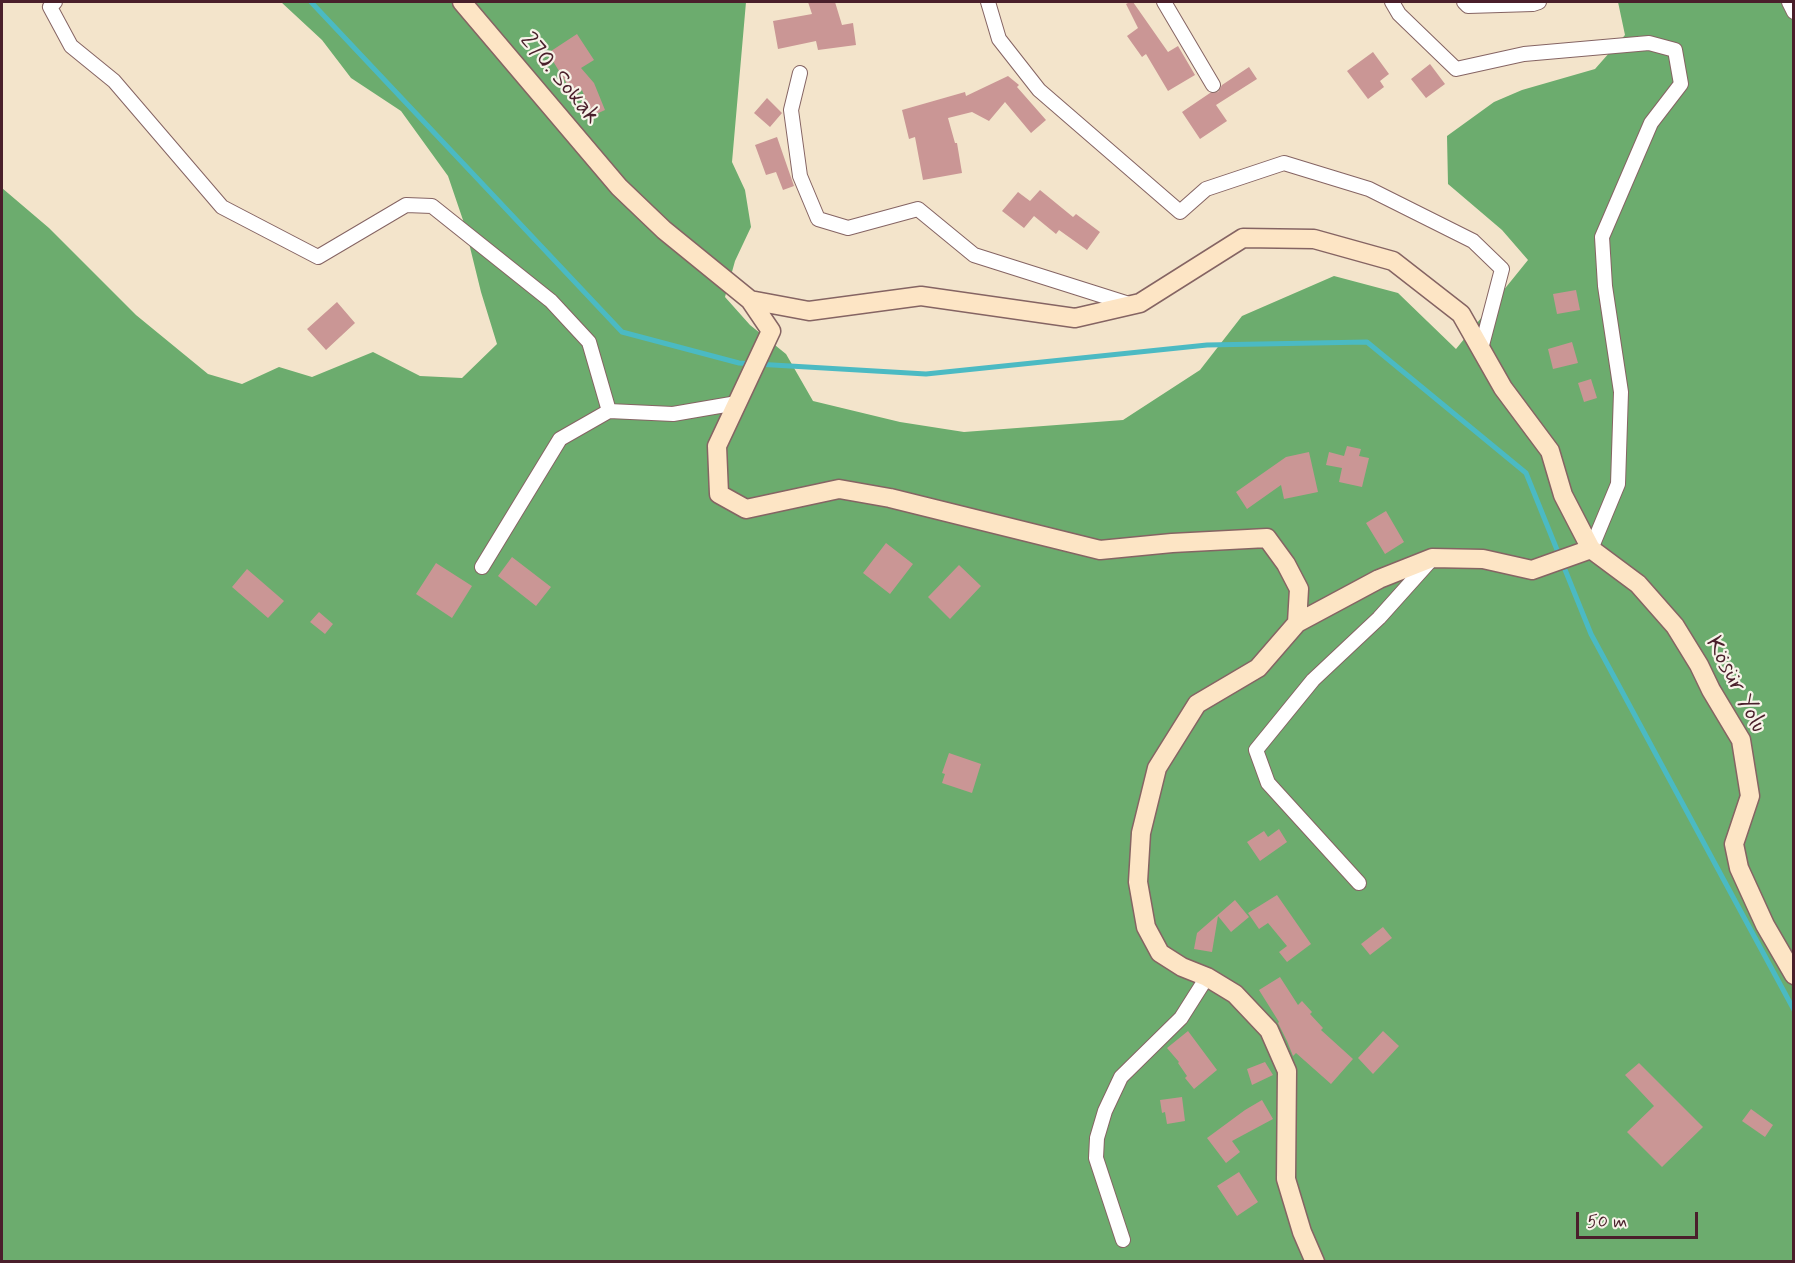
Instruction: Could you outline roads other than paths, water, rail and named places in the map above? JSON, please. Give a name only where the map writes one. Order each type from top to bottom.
[{"type":"street","points":[[55,2],[50,8],[71,46],[114,81],[222,207],[318,257],[406,205],[432,206],[551,301],[589,342],[609,411]]},
{"type":"street","name":"270. Sokak","points":[[462,2],[620,187],[664,230],[750,300]]},
{"type":"street","points":[[988,2],[999,39],[1039,90],[1180,212],[1206,189],[1284,163],[1369,189],[1473,241],[1502,269],[1481,349]]},
{"type":"street","points":[[1164,2],[1213,85]]},
{"type":"street","points":[[1315,1262],[1302,1232],[1286,1179],[1287,1071],[1269,1030],[1235,994],[1207,976],[1182,967],[1160,953],[1146,927],[1138,882],[1142,833],[1157,768],[1197,704],[1258,668],[1297,623],[1379,579],[1432,558],[1483,559],[1532,570],[1591,549],[1618,484],[1621,392],[1605,286],[1602,237],[1651,123],[1681,84],[1675,50],[1649,43],[1524,54],[1456,69],[1399,14],[1392,2]]},
{"type":"street","points":[[1464,2],[1468,6],[1539,2]]},
{"type":"street","points":[[1789,2],[1794,12]]},
{"type":"street","points":[[800,73],[791,110],[800,176],[818,219],[848,228],[918,209],[974,255],[1132,305]]},
{"type":"street","points":[[750,300],[809,311],[921,296],[1075,318],[1140,303],[1243,238],[1314,239],[1393,261],[1461,314],[1503,388],[1550,451],[1563,495],[1591,549]]},
{"type":"street","points":[[750,300],[771,331],[717,446],[719,494],[746,509],[838,489],[890,498],[1100,550],[1172,543],[1268,538],[1299,588],[1297,623]]},
{"type":"street","points":[[482,567],[560,439],[609,411],[673,414],[737,403]]},
{"type":"street","name":"Kösür Yolu","points":[[1591,549],[1638,584],[1675,626],[1741,740],[1750,796],[1734,844],[1738,868],[1765,925],[1794,975]]},
{"type":"street","points":[[1359,883],[1268,783],[1256,750],[1312,680],[1379,618],[1432,558]]},
{"type":"street","points":[[1123,1240],[1096,1158],[1097,1138],[1105,1112],[1121,1077],[1181,1018],[1207,976]]},
{"type":"waterway","points":[[311,2],[622,332],[739,363],[926,374],[1207,345],[1367,342],[1526,473],[1591,634],[1794,1010]]}]
